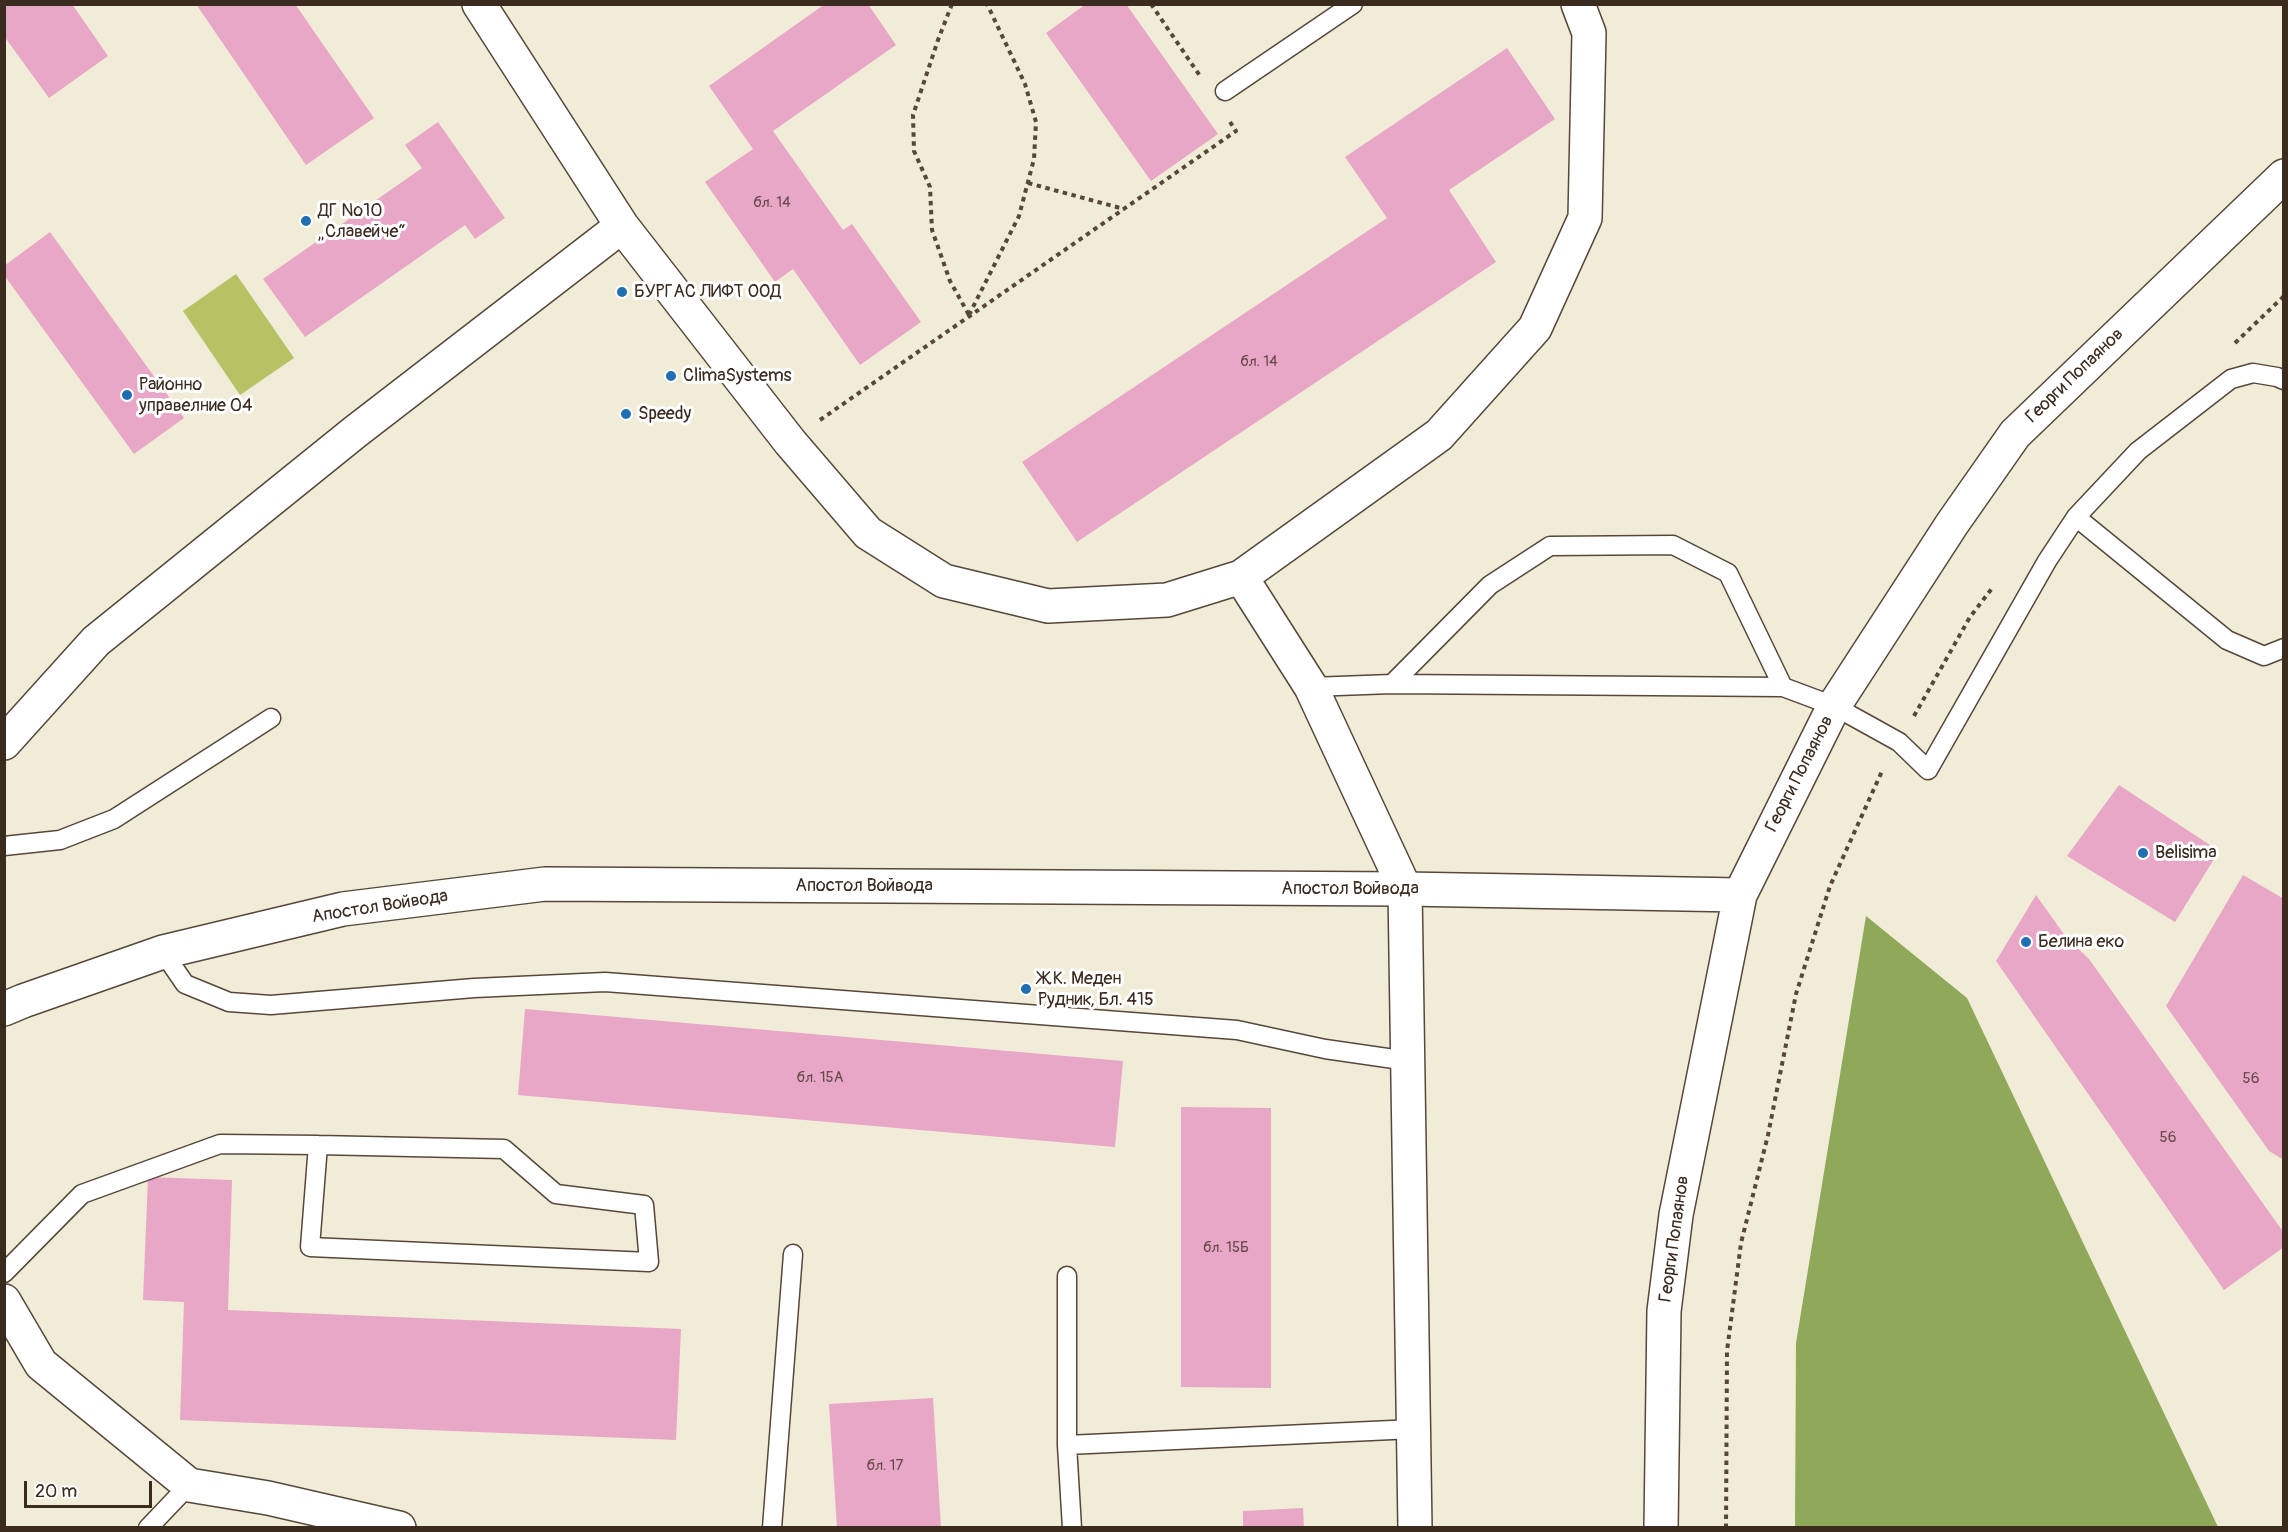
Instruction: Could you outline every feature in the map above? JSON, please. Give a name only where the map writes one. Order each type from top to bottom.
[{"type":"street","points":[[479,4],[622,226],[790,442],[868,532],[944,581],[1048,606],[1167,600],[1241,577],[1438,435],[1535,328],[1585,218],[1589,33],[1578,4]]},
{"type":"street","name":"Георги Попаянов","points":[[1661,1527],[1665,1311],[1674,1237],[1680,1190],[1740,895],[1834,706],[1952,524],[2015,434],[2283,176]]},
{"type":"street","points":[[4,743],[96,641],[355,432],[622,226]]},
{"type":"street","points":[[1241,577],[1311,687],[1405,889],[1415,1527]]},
{"type":"street","name":"Апостол Войвода","points":[[4,1010],[23,1001],[163,952],[343,909],[545,884],[1405,889],[1740,895]]},
{"type":"street","points":[[4,1301],[41,1364],[189,1485],[268,1498],[399,1527]]},
{"type":"lane","points":[[1220,95],[1353,4]]},
{"type":"lane","points":[[1311,687],[1392,684],[1783,687],[1834,706],[1899,742],[1928,770],[2047,561],[2076,517],[2138,451],[2231,379],[2253,373],[2283,380]]},
{"type":"lane","points":[[2076,517],[2226,640],[2265,657],[2283,648]]},
{"type":"lane","points":[[1392,684],[1490,585],[1551,546],[1673,545],[1728,573],[1783,687]]},
{"type":"lane","points":[[4,846],[60,840],[114,819],[272,718]]},
{"type":"lane","points":[[163,952],[185,984],[229,1002],[271,1005],[474,988],[605,982],[1237,1030],[1325,1049],[1408,1061]]},
{"type":"lane","points":[[4,1273],[82,1194],[220,1144],[318,1145],[504,1149],[556,1194],[644,1205],[649,1262],[310,1247],[318,1145]]},
{"type":"lane","points":[[772,1527],[793,1254]]},
{"type":"lane","points":[[1068,1276],[1067,1445],[1072,1527]]},
{"type":"lane","points":[[1067,1445],[1414,1429]]},
{"type":"lane","points":[[148,1527],[189,1485]]},
{"type":"path","points":[[952,4],[913,115],[914,151],[930,187],[932,230],[950,281],[969,316]]},
{"type":"path","points":[[969,316],[1019,216],[1034,159],[1036,122],[1025,84],[987,4]]},
{"type":"path","points":[[790,442],[1236,131],[1220,95],[1151,4]]},
{"type":"path","points":[[1028,183],[1124,209]]},
{"type":"path","points":[[2232,346],[2283,296]]},
{"type":"path","points":[[1726,1527],[1727,1351],[1741,1243],[1768,1135],[1796,994],[1830,886],[1879,776],[1970,617],[1997,582]]},
{"type":"green space","points":[[236,274],[294,358],[240,395],[183,311]]},
{"type":"green space","points":[[1866,916],[1967,998],[2218,1527],[1795,1527],[1796,1343]]},
{"type":"building","points":[[4,4],[72,4],[108,56],[49,98],[4,36]]},
{"type":"building","points":[[196,4],[295,4],[374,118],[306,165]]},
{"type":"building","points":[[825,4],[868,4],[896,45],[773,131],[843,230],[852,224],[921,322],[860,365],[793,269],[775,282],[705,182],[753,149],[709,86]]},
{"type":"building","points":[[1086,4],[1126,4],[1218,134],[1151,181],[1046,33]]},
{"type":"building","points":[[1507,48],[1555,119],[1449,190],[1496,262],[1077,542],[1022,462],[1387,218],[1345,157]]},
{"type":"building","points":[[438,122],[505,218],[475,239],[465,225],[305,337],[263,279],[422,168],[405,145]]},
{"type":"building","points":[[50,232],[184,418],[134,454],[4,275],[4,266]]},
{"type":"building","name":"Belisima","points":[[2119,785],[2219,851],[2175,922],[2067,856]]},
{"type":"building","points":[[2243,875],[2284,899],[2284,1160],[2269,1151],[2166,1006]]},
{"type":"building","points":[[2036,895],[2066,937],[2089,959],[2284,1233],[2284,1247],[2224,1290],[1996,961]]},
{"type":"building","points":[[525,1009],[1123,1061],[1115,1147],[518,1095]]},
{"type":"building","points":[[1181,1107],[1271,1108],[1271,1388],[1181,1387]]},
{"type":"building","points":[[148,1177],[232,1180],[228,1310],[681,1329],[676,1440],[180,1420],[184,1302],[143,1300]]},
{"type":"building","points":[[933,1398],[941,1528],[837,1528],[829,1404]]},
{"type":"building","points":[[1303,1508],[1304,1528],[1243,1528],[1243,1511]]},
{"type":"place","name":"ДГ №10 „Славейче“","points":[[306,221]]},
{"type":"place","name":"БУРГАС ЛИФТ ООД","points":[[622,292]]},
{"type":"place","name":"ClimaSystems","points":[[671,376]]},
{"type":"place","name":"Районно управелние 04","points":[[127,395]]},
{"type":"place","name":"Speedy","points":[[626,414]]},
{"type":"place","name":"Belisima","points":[[2143,853]]},
{"type":"place","name":"Белина еко","points":[[2026,942]]},
{"type":"place","name":"Ж.К. Меден Рудник, Бл. 415","points":[[1026,989]]}]
